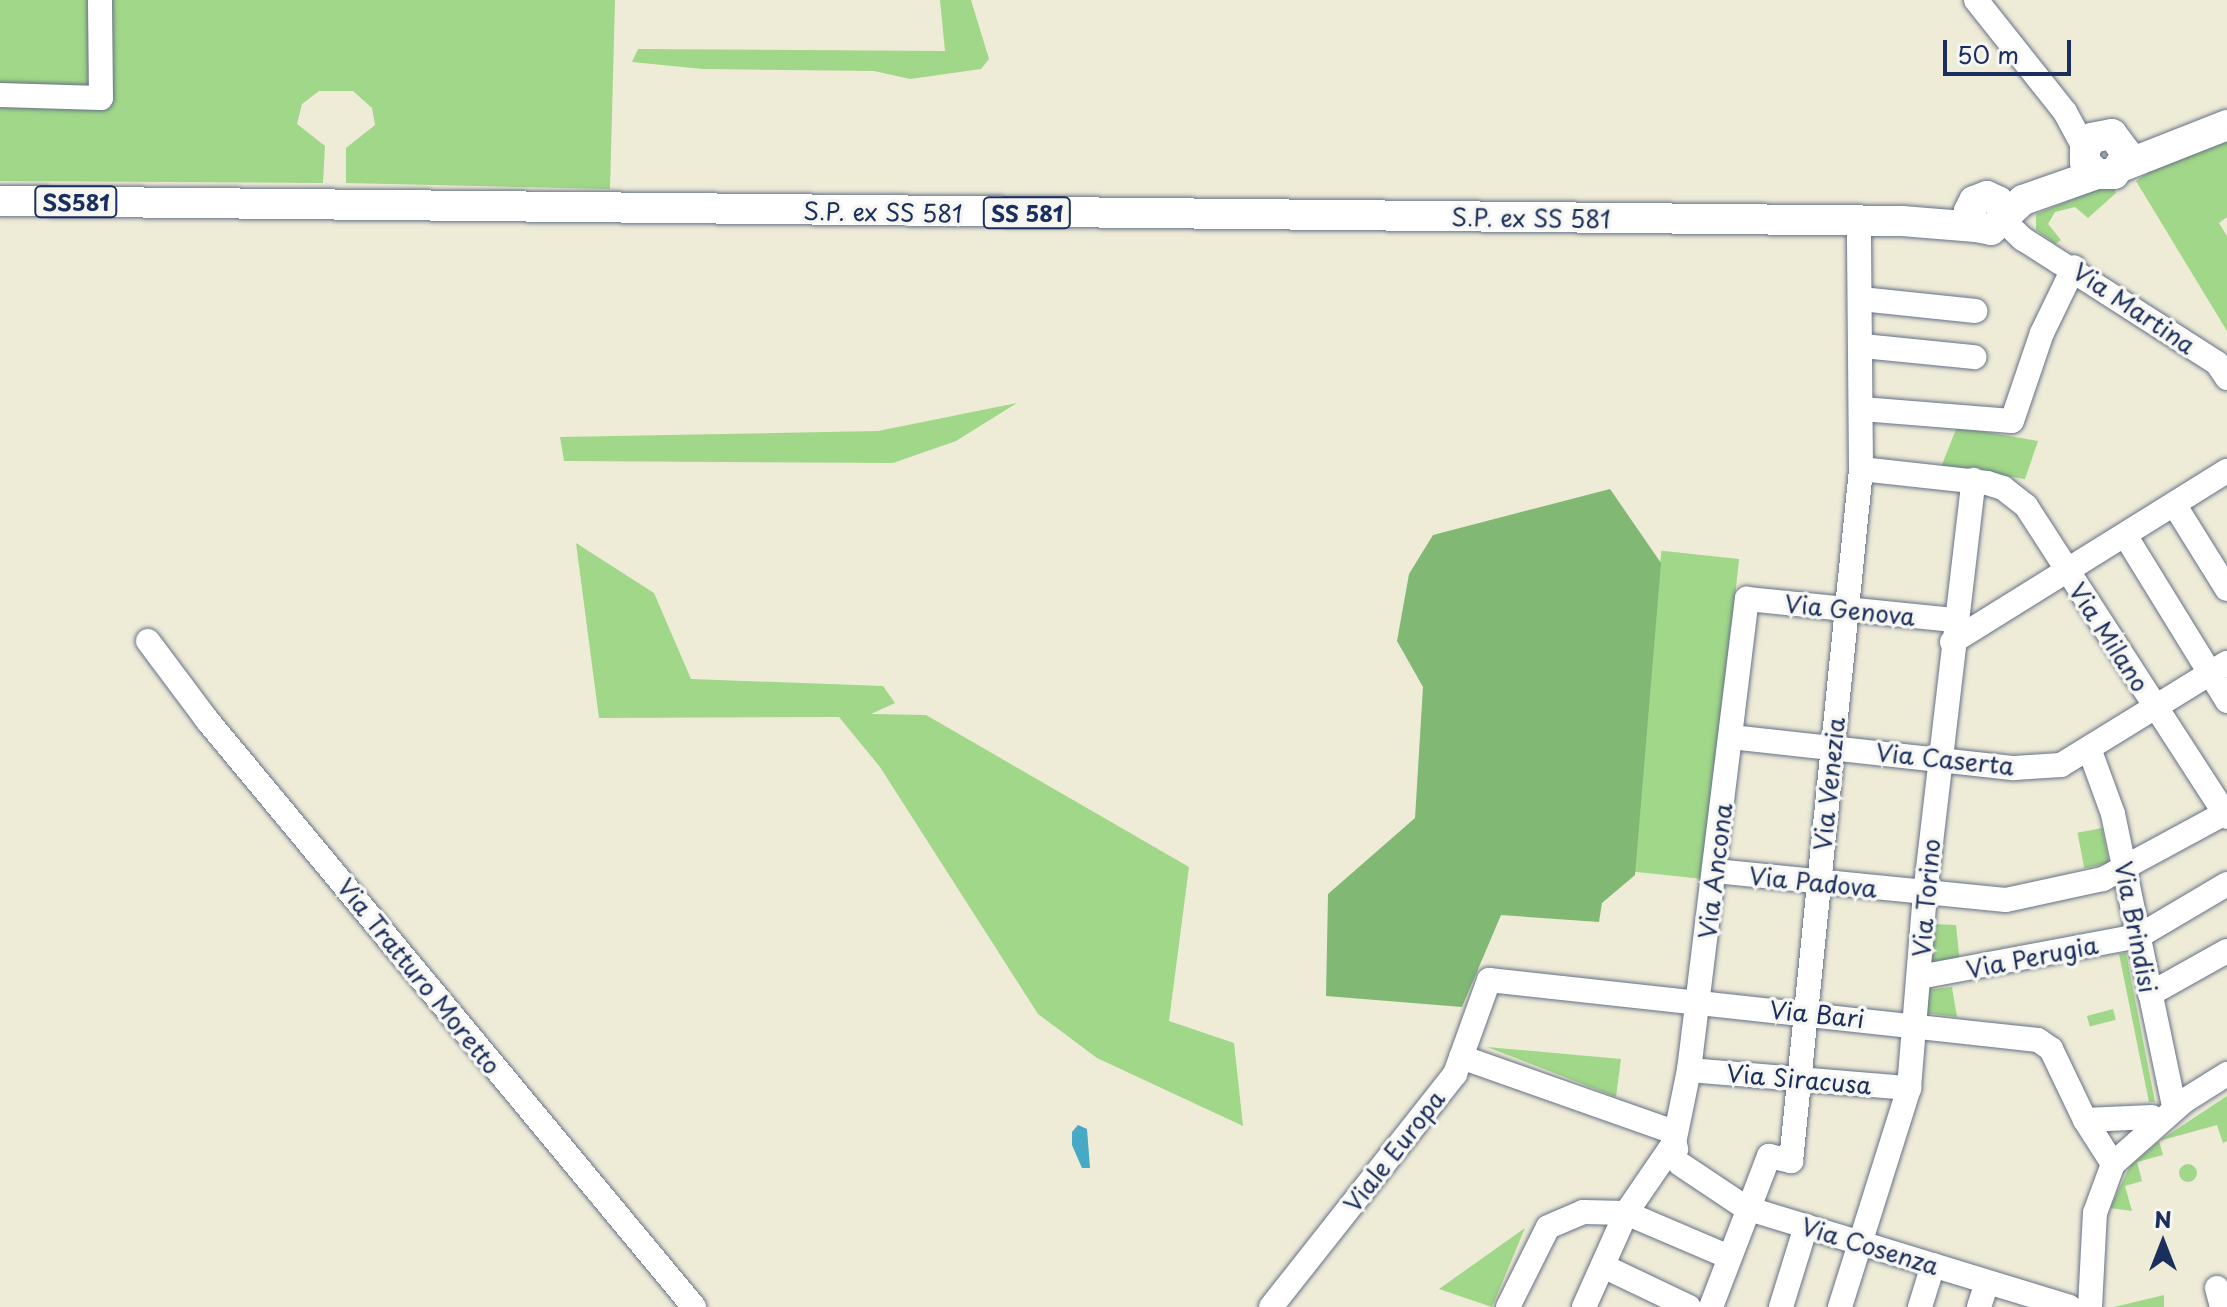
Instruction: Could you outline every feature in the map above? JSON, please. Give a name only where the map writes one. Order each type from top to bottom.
[{"type":"main road","points":[[1990,215],[2023,200],[2103,153],[2177,144],[2227,125]]},
{"type":"main road","name":"SS581","points":[[0,201],[152,203]]},
{"type":"main road","name":"S.P. ex SS 581","points":[[152,203],[1859,221],[1990,215]]},
{"type":"street","points":[[0,95],[101,98],[100,0]]},
{"type":"street","points":[[1976,0],[2065,112],[2103,153]]},
{"type":"street","name":"Via Martina","points":[[1990,215],[2217,363],[2226,375]]},
{"type":"street","name":"Via Venezia","points":[[1711,1307],[1746,1208],[1769,1156],[1791,1161],[1802,1078],[1818,883],[1861,469],[1863,346],[1859,221]]},
{"type":"street","points":[[1862,409],[2012,421],[2042,333],[2074,267]]},
{"type":"street","points":[[1861,299],[1975,311]]},
{"type":"street","points":[[1863,346],[1974,357]]},
{"type":"street","name":"Via Milano","points":[[1861,469],[1974,480],[2003,488],[2026,506],[2226,814]]},
{"type":"street","points":[[1953,631],[2067,572],[2174,504],[2225,478]]},
{"type":"street","name":"Via Torino","points":[[1840,1307],[1909,1088],[1925,894],[1953,631],[1974,480]]},
{"type":"street","points":[[2174,504],[2227,589]]},
{"type":"street","points":[[2125,535],[2218,669],[2227,701]]},
{"type":"street","name":"Via Genova","points":[[1747,599],[1847,610],[1953,631]]},
{"type":"street","name":"Via Ancona","points":[[1672,1159],[1689,1070],[1747,599]]},
{"type":"street","name":"Via Tratturo Moretto","points":[[148,641],[217,732],[694,1307]]},
{"type":"street","name":"Via Caserta","points":[[1731,737],[2014,768],[2061,765],[2090,751],[2218,669]]},
{"type":"street","name":"Via Brindisi","points":[[2090,751],[2113,814],[2170,1108]]},
{"type":"street","name":"Via Padova","points":[[1715,871],[2006,900],[2103,879],[2226,814]]},
{"type":"street","name":"Via Perugia","points":[[1919,977],[2139,936],[2227,884]]},
{"type":"street","points":[[2150,994],[2227,951]]},
{"type":"street","name":"Via Bari","points":[[1489,980],[1806,1012],[2038,1040],[2051,1049],[2099,1141]]},
{"type":"street","name":"Viale Europa","points":[[1271,1307],[1455,1074],[1489,980]]},
{"type":"street","name":"Via Cosenza","points":[[1461,1057],[1671,1131],[1672,1159],[1746,1208],[2069,1307]]},
{"type":"street","name":"Via Siracusa","points":[[1689,1070],[1909,1088]]},
{"type":"street","points":[[2099,1141],[2170,1108],[2227,1074]]},
{"type":"street","points":[[2099,1141],[2170,1108]]},
{"type":"street","points":[[2099,1141],[2170,1108]]},
{"type":"street","points":[[2090,1307],[2099,1141]]},
{"type":"street","points":[[1584,1307],[1626,1213],[1672,1159]]},
{"type":"street","points":[[1508,1307],[1548,1227],[1583,1212],[1626,1213],[1729,1257]]},
{"type":"street","points":[[1781,1307],[1806,1226]]},
{"type":"street","points":[[1920,1307],[1933,1265]]},
{"type":"street","points":[[1603,1266],[1689,1307]]},
{"type":"street","points":[[1979,1307],[1987,1282]]},
{"type":"green space","points":[[0,0],[615,0],[610,189],[346,183],[346,148],[375,125],[372,108],[353,91],[319,91],[302,104],[297,124],[325,146],[323,183],[0,181]]},
{"type":"green space","points":[[940,0],[971,0],[989,59],[981,69],[910,79],[874,71],[703,69],[632,62],[638,49],[945,51]]},
{"type":"green space","points":[[2227,141],[2227,217],[2219,223],[2227,236],[2227,331],[2136,181],[2153,169]]},
{"type":"green space","points":[[2113,183],[2116,193],[2088,218],[2075,207],[2055,212],[2048,224],[2061,240],[2055,244],[2036,230],[2036,214]]},
{"type":"green space","points":[[1017,403],[956,441],[893,463],[564,461],[560,437],[878,431]]},
{"type":"green space","points":[[1957,427],[2038,441],[2025,479],[1941,467]]},
{"type":"green space","points":[[1610,489],[1661,563],[1635,875],[1602,903],[1599,922],[1501,915],[1462,1007],[1326,996],[1328,894],[1415,818],[1423,687],[1397,641],[1409,574],[1433,535]]},
{"type":"green space","points":[[576,543],[654,593],[691,679],[883,686],[895,703],[871,714],[926,715],[1189,867],[1169,1021],[1234,1043],[1243,1126],[1097,1058],[1038,1014],[880,767],[839,717],[599,718]]},
{"type":"green space","points":[[1661,551],[1739,559],[1705,879],[1628,871]]},
{"type":"green space","points":[[2102,828],[2109,863],[2084,868],[2077,833]]},
{"type":"green space","points":[[1934,924],[1956,925],[1960,964],[1928,968]]},
{"type":"green space","points":[[2126,953],[2155,1102],[2149,1102],[2119,954]]},
{"type":"green space","points":[[1952,987],[1957,1017],[1926,1013],[1926,990]]},
{"type":"green space","points":[[2113,1009],[2116,1020],[2090,1027],[2087,1016]]},
{"type":"green space","points":[[1487,1047],[1621,1059],[1616,1097]]},
{"type":"green space","points":[[2227,1096],[2227,1141],[2223,1143],[2217,1125],[2159,1141]]},
{"type":"green space","points":[[2159,1141],[2163,1155],[2137,1162],[2142,1181],[2125,1186],[2132,1211],[2110,1208],[2130,1166]]},
{"type":"green space","points":[[2184,1164],[2192,1164],[2197,1173],[2195,1180],[2184,1182],[2179,1177],[2179,1169]]},
{"type":"green space","points":[[1525,1228],[1492,1307],[1439,1289]]},
{"type":"green space","points":[[2164,1295],[2164,1307],[2114,1307]]},
{"type":"water","points":[[1078,1125],[1087,1129],[1090,1168],[1082,1168],[1072,1145],[1072,1132]]}]
